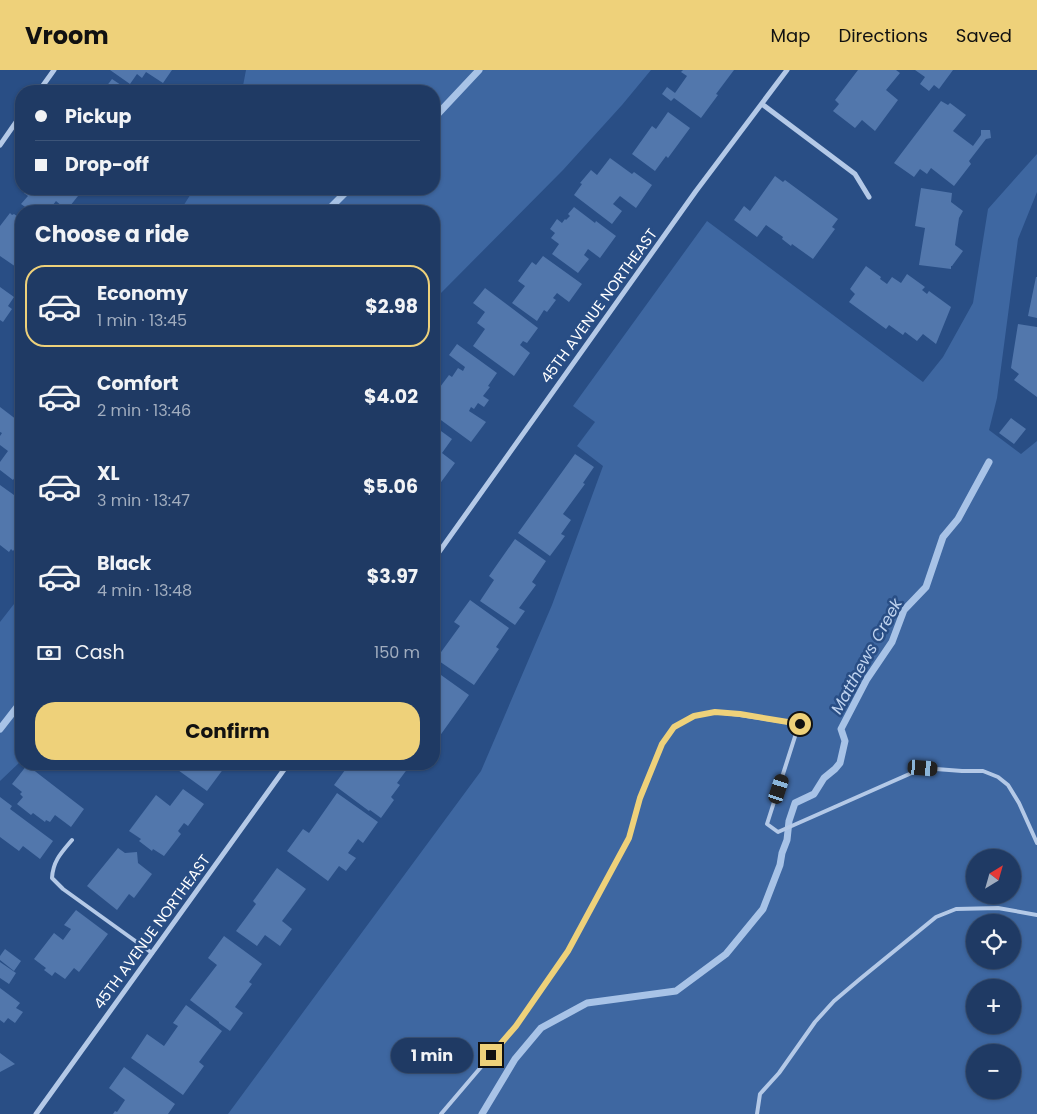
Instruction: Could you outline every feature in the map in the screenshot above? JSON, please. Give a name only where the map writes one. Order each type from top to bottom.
[{"type":"street","points":[[43,85],[54,70]]},
{"type":"street","name":"45TH AVENUE NORTHEAST","points":[[440,551],[696,191],[787,70]]},
{"type":"street","points":[[762,104],[855,174],[868,197]]},
{"type":"street","points":[[0,145],[15,124]]},
{"type":"street","name":"45TH AVENUE NORTHEAST","points":[[36,1114],[284,770]]},
{"type":"lane","points":[[441,1114],[516,1026],[568,951],[629,838],[640,798],[662,744],[674,727],[694,716],[715,712],[740,714],[800,724],[767,824],[778,832],[923,768],[983,771],[998,777],[1008,785],[1019,803],[1037,843]]},
{"type":"lane","points":[[72,840],[58,857],[53,867],[52,878],[63,889],[152,953]]},
{"type":"lane","points":[[757,1114],[760,1094],[779,1073],[815,1022],[834,1001],[936,917],[956,909],[998,908],[1037,915]]},
{"type":"shaded area","points":[[246,70],[651,70],[563,170],[440,294],[440,205],[184,205],[190,195],[440,195],[440,85],[243,85]]},
{"type":"shaded area","points":[[1037,154],[1037,192],[1018,239],[997,398],[989,430],[1021,454],[1037,441],[1037,1114],[228,1114],[481,771],[552,605],[603,466],[577,446],[595,422],[573,406],[707,221],[923,382],[943,357],[973,303],[988,209]]},
{"type":"shaded area","points":[[15,603],[15,767],[0,781],[0,622]]},
{"type":"building","points":[[110,70],[172,70],[163,83],[146,72],[142,78],[137,74],[130,84]]},
{"type":"building","points":[[683,70],[734,70],[701,118],[674,98],[671,101],[662,94],[667,87],[675,93],[687,76],[681,72]]},
{"type":"building","points":[[858,70],[896,70],[900,73],[886,90],[898,100],[875,131],[862,120],[855,128],[833,111],[839,104],[835,100]]},
{"type":"building","points":[[915,70],[953,70],[939,89],[934,85],[929,91],[920,84],[925,77]]},
{"type":"building","points":[[112,79],[121,85],[108,85]]},
{"type":"building","points":[[941,101],[948,105],[950,103],[966,115],[953,131],[973,146],[981,135],[981,130],[990,130],[991,138],[986,139],[969,161],[971,164],[954,186],[931,168],[927,174],[920,169],[914,177],[894,163]]},
{"type":"building","points":[[668,112],[690,128],[668,158],[666,156],[655,171],[632,154],[652,126],[656,129]]},
{"type":"building","points":[[610,158],[632,174],[634,172],[652,185],[636,208],[620,196],[613,204],[622,211],[612,224],[574,195],[582,184],[580,183],[591,170],[597,175]]},
{"type":"building","points":[[775,176],[783,182],[785,180],[838,219],[832,227],[835,229],[813,259],[792,244],[791,246],[782,239],[783,237],[766,225],[757,237],[734,220],[744,206],[750,211]]},
{"type":"building","points":[[921,188],[952,193],[951,202],[963,211],[959,218],[955,245],[963,251],[951,266],[951,269],[919,265],[925,228],[915,226]]},
{"type":"building","points":[[27,195],[79,195],[71,205],[61,205],[56,201],[53,205],[21,204],[28,196]]},
{"type":"building","points":[[574,207],[616,236],[600,258],[588,249],[584,255],[589,259],[578,273],[552,254],[559,244],[551,238],[555,233],[550,229],[557,219],[562,223],[566,220]]},
{"type":"building","points":[[10,213],[15,215],[15,266],[0,256],[0,226]]},
{"type":"building","points":[[543,256],[582,284],[569,302],[557,293],[553,298],[556,300],[547,312],[544,310],[537,321],[512,303],[525,286],[518,281],[532,262],[536,265]]},
{"type":"building","points":[[866,266],[887,284],[892,277],[901,283],[907,274],[925,287],[922,290],[927,294],[929,291],[951,307],[936,344],[923,334],[917,341],[905,332],[903,335],[889,325],[886,329],[849,302],[855,294],[850,289]]},
{"type":"building","points":[[1037,277],[1037,318],[1028,316]]},
{"type":"building","points":[[0,287],[14,297],[8,306],[12,309],[3,322],[0,320]]},
{"type":"building","points":[[485,288],[538,328],[527,343],[523,341],[520,345],[530,353],[514,376],[473,346],[485,329],[477,323],[485,312],[473,303]]},
{"type":"building","points":[[1018,324],[1037,327],[1037,397],[1014,380],[1019,374],[1011,368]]},
{"type":"building","points":[[457,344],[497,373],[483,396],[489,400],[484,407],[478,403],[474,409],[471,407],[469,411],[486,422],[471,442],[440,419],[440,387],[449,375],[452,377],[458,368],[463,371],[465,367],[449,355]]},
{"type":"building","points":[[0,407],[15,418],[15,477],[13,480],[0,470],[0,462],[8,451],[0,445],[2,433],[0,432]]},
{"type":"building","points":[[1011,418],[1026,429],[1014,444],[999,433]]},
{"type":"building","points":[[440,430],[452,439],[442,453],[455,463],[440,484]]},
{"type":"building","points":[[575,454],[594,467],[583,483],[585,484],[563,514],[571,520],[561,534],[565,536],[550,556],[518,533]]},
{"type":"building","points":[[0,485],[15,496],[15,548],[13,551],[11,549],[9,552],[0,545]]},
{"type":"building","points":[[515,539],[546,561],[532,582],[536,585],[519,608],[525,611],[515,625],[480,601],[494,580],[489,576]]},
{"type":"building","points":[[470,600],[509,628],[496,647],[499,649],[474,685],[440,662],[440,654],[460,626],[454,622]]},
{"type":"building","points":[[440,674],[469,695],[440,736]]},
{"type":"building","points":[[23,770],[33,770],[84,809],[71,827],[55,815],[50,822],[46,820],[45,822],[33,813],[31,815],[17,804],[23,797],[20,794],[22,792],[12,784]]},
{"type":"building","points":[[178,770],[223,770],[207,791]]},
{"type":"building","points":[[345,770],[407,770],[397,783],[400,785],[391,797],[394,800],[381,818],[334,785]]},
{"type":"building","points":[[183,789],[204,804],[188,826],[184,823],[178,831],[181,834],[164,856],[153,849],[152,851],[139,841],[141,839],[129,831],[156,795],[170,806]]},
{"type":"building","points":[[337,793],[378,822],[363,843],[358,839],[348,853],[356,858],[346,871],[339,866],[328,881],[287,851],[303,829],[309,833]]},
{"type":"building","points":[[0,797],[12,806],[10,809],[53,841],[40,859],[23,846],[19,851],[0,837]]},
{"type":"building","points":[[118,848],[125,853],[137,852],[138,863],[152,874],[134,898],[129,894],[117,910],[87,886]]},
{"type":"building","points":[[277,868],[306,889],[282,921],[292,929],[280,946],[265,935],[257,946],[236,931],[256,904],[253,901]]},
{"type":"building","points":[[76,910],[108,934],[79,972],[74,968],[65,979],[55,972],[52,976],[44,970],[46,968],[34,959],[54,933],[63,940],[71,929],[64,925]]},
{"type":"building","points":[[224,936],[262,964],[249,982],[252,984],[235,1007],[243,1013],[230,1031],[190,1000],[217,965],[208,958]]},
{"type":"building","points":[[5,949],[21,961],[14,971],[0,960],[0,956]]},
{"type":"building","points":[[0,962],[16,973],[9,984],[0,978]]},
{"type":"building","points":[[0,988],[20,1003],[16,1008],[23,1012],[15,1023],[8,1018],[4,1023],[0,1020]]},
{"type":"building","points":[[186,1005],[222,1031],[199,1062],[204,1066],[183,1095],[131,1058],[147,1034],[164,1046],[178,1026],[173,1023]]},
{"type":"building","points":[[0,1053],[15,1064],[0,1072]]},
{"type":"building","points":[[124,1067],[175,1104],[168,1114],[113,1114],[115,1111],[117,1112],[125,1100],[109,1088]]},
{"type":"waterway","points":[[440,112],[479,70]]},
{"type":"waterway","points":[[333,205],[343,195]]},
{"type":"waterway","name":"Matthews Creek","points":[[482,1114],[515,1059],[541,1028],[587,1003],[676,991],[726,954],[763,909],[780,865],[787,840],[789,821],[795,803],[814,794],[824,778],[840,763],[845,741],[841,729],[867,679],[892,642],[904,610],[926,587],[943,537],[958,519],[989,462]]},
{"type":"waterway","points":[[0,729],[15,710]]},
{"type":"route","points":[[491,1055],[516,1026],[568,951],[629,838],[640,798],[662,744],[674,727],[694,716],[715,712],[740,714],[800,724]]}]
